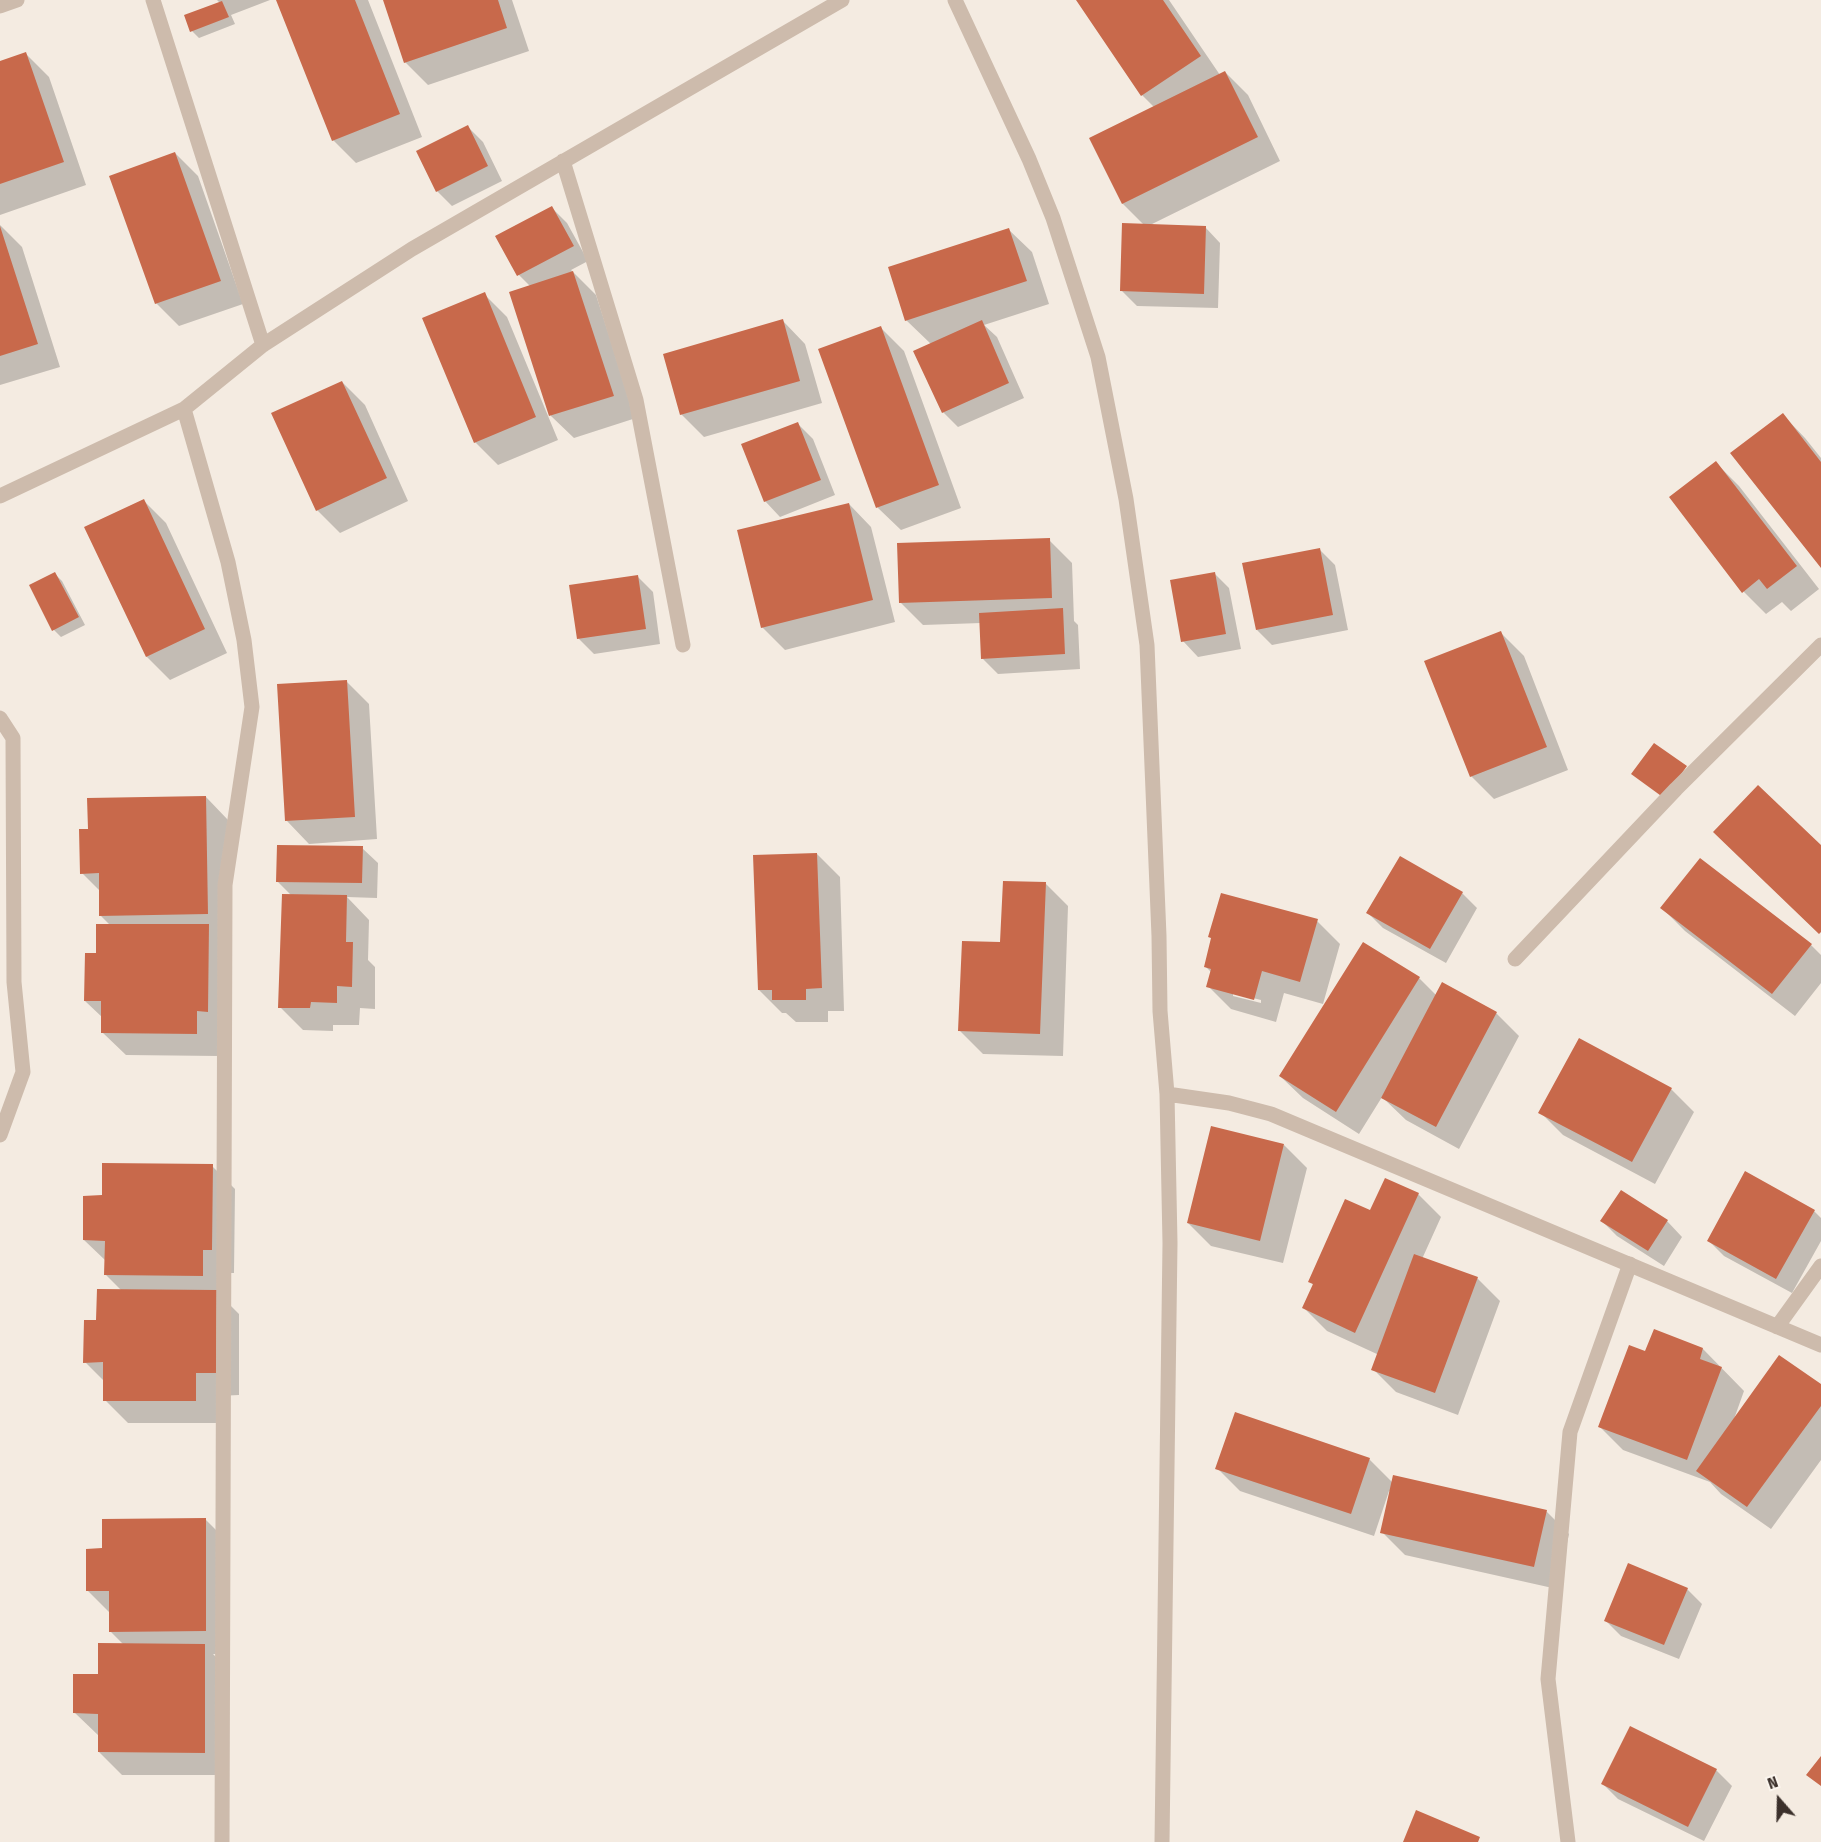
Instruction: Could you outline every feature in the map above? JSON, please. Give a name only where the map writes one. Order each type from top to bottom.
[{"type":"street","points":[[0,6],[17,0]]},
{"type":"street","points":[[153,0],[263,345]]},
{"type":"street","points":[[0,496],[184,409],[263,345],[412,249],[842,0]]},
{"type":"street","points":[[955,0],[1029,159],[1053,218],[1098,357],[1126,499],[1147,645],[1160,936],[1160,1011],[1167,1094],[1170,1243],[1162,1842]]},
{"type":"street","points":[[563,161],[636,400],[682,645]]},
{"type":"street","points":[[184,409],[228,562],[243,639],[252,707],[225,885],[222,1842]]},
{"type":"street","points":[[1515,959],[1676,789],[1821,645]]},
{"type":"street","points":[[0,718],[13,738],[14,982],[23,1072],[0,1135]]},
{"type":"street","points":[[1167,1094],[1230,1103],[1270,1114],[1821,1345]]},
{"type":"street","points":[[1568,1842],[1548,1679],[1570,1432],[1630,1264]]},
{"type":"street","points":[[1777,1327],[1821,1266]]},
{"type":"building","points":[[276,0],[355,0],[400,114],[332,141]]},
{"type":"building","points":[[383,0],[498,0],[507,28],[404,63]]},
{"type":"building","points":[[1076,0],[1163,0],[1201,56],[1141,96]]},
{"type":"building","points":[[222,1],[229,17],[190,32],[184,15]]},
{"type":"building","points":[[26,52],[64,162],[0,184],[0,61]]},
{"type":"building","points":[[1225,71],[1258,137],[1122,204],[1089,138]]},
{"type":"building","points":[[468,125],[488,166],[436,192],[416,151]]},
{"type":"building","points":[[175,152],[221,281],[155,304],[109,176]]},
{"type":"building","points":[[552,206],[574,246],[517,276],[495,236]]},
{"type":"building","points":[[1122,223],[1206,226],[1204,294],[1120,291]]},
{"type":"building","points":[[0,226],[38,344],[0,356]]},
{"type":"building","points":[[1009,228],[1027,281],[905,321],[888,267]]},
{"type":"building","points":[[573,271],[614,396],[549,416],[509,292]]},
{"type":"building","points":[[485,292],[536,417],[474,443],[422,318]]},
{"type":"building","points":[[783,319],[800,381],[680,415],[663,354]]},
{"type":"building","points":[[982,320],[1009,383],[942,413],[913,351]]},
{"type":"building","points":[[881,326],[939,485],[876,508],[818,349]]},
{"type":"building","points":[[342,381],[387,478],[316,511],[271,413]]},
{"type":"building","points":[[1783,413],[1821,462],[1821,568],[1730,453]]},
{"type":"building","points":[[798,422],[821,480],[764,502],[741,444]]},
{"type":"building","points":[[1716,461],[1797,566],[1767,589],[1759,579],[1742,593],[1669,497]]},
{"type":"building","points":[[144,499],[205,629],[146,657],[84,527]]},
{"type":"building","points":[[849,503],[873,600],[761,628],[737,530]]},
{"type":"building","points":[[1050,538],[1052,598],[899,603],[897,543]]},
{"type":"building","points":[[1320,548],[1333,615],[1256,630],[1242,563]]},
{"type":"building","points":[[55,572],[79,617],[52,631],[29,585]]},
{"type":"building","points":[[1215,572],[1226,634],[1181,642],[1170,580]]},
{"type":"building","points":[[638,575],[646,629],[577,639],[569,585]]},
{"type":"building","points":[[1063,608],[1065,654],[981,659],[979,613]]},
{"type":"building","points":[[1501,631],[1547,747],[1470,777],[1424,661]]},
{"type":"building","points":[[347,680],[355,817],[285,821],[277,684]]},
{"type":"building","points":[[1654,743],[1687,766],[1664,798],[1631,774]]},
{"type":"building","points":[[1758,785],[1821,845],[1821,932],[1819,934],[1713,832]]},
{"type":"building","points":[[206,796],[208,914],[99,916],[99,873],[80,874],[79,829],[88,829],[87,798]]},
{"type":"building","points":[[277,845],[363,846],[362,883],[276,882]]},
{"type":"building","points":[[817,853],[822,988],[806,989],[806,1000],[772,1000],[772,990],[758,990],[753,855]]},
{"type":"building","points":[[1400,856],[1463,892],[1430,949],[1366,913]]},
{"type":"building","points":[[1700,858],[1812,944],[1772,994],[1660,908]]},
{"type":"building","points":[[1003,881],[1046,882],[1040,1034],[958,1031],[962,941],[1000,942]]},
{"type":"building","points":[[1221,893],[1318,919],[1300,982],[1262,971],[1254,1000],[1206,987],[1211,969],[1204,967],[1211,938],[1208,937]]},
{"type":"building","points":[[282,894],[347,895],[346,942],[353,942],[352,987],[337,986],[337,1003],[311,1002],[310,1008],[278,1008]]},
{"type":"building","points":[[96,924],[209,924],[208,1012],[197,1011],[197,1034],[101,1033],[101,1001],[84,1001],[85,953],[96,953]]},
{"type":"building","points":[[1363,942],[1420,977],[1336,1112],[1279,1076]]},
{"type":"building","points":[[1442,982],[1497,1012],[1436,1127],[1381,1098]]},
{"type":"building","points":[[1579,1038],[1672,1088],[1632,1162],[1538,1113]]},
{"type":"building","points":[[1211,1126],[1284,1144],[1260,1241],[1187,1223]]},
{"type":"building","points":[[102,1163],[213,1164],[212,1250],[203,1250],[203,1276],[104,1275],[105,1241],[83,1240],[83,1196],[102,1195]]},
{"type":"building","points":[[1745,1171],[1815,1210],[1776,1279],[1707,1241]]},
{"type":"building","points":[[1385,1178],[1419,1193],[1355,1333],[1302,1308],[1313,1284],[1308,1282],[1345,1199],[1370,1210]]},
{"type":"building","points":[[1621,1190],[1668,1220],[1648,1251],[1600,1221]]},
{"type":"building","points":[[1414,1254],[1478,1277],[1435,1393],[1371,1370]]},
{"type":"building","points":[[97,1289],[217,1290],[216,1373],[196,1373],[196,1401],[103,1401],[103,1362],[83,1363],[84,1320],[96,1320]]},
{"type":"building","points":[[1654,1329],[1703,1348],[1700,1359],[1722,1367],[1687,1460],[1598,1427],[1629,1345],[1645,1351]]},
{"type":"building","points":[[1779,1355],[1821,1384],[1821,1406],[1747,1507],[1696,1471]]},
{"type":"building","points":[[1235,1412],[1370,1458],[1351,1514],[1215,1469]]},
{"type":"building","points":[[1393,1475],[1547,1510],[1534,1567],[1380,1533]]},
{"type":"building","points":[[206,1518],[206,1631],[109,1632],[109,1591],[86,1591],[86,1549],[102,1548],[102,1519]]},
{"type":"building","points":[[1628,1563],[1688,1588],[1664,1645],[1604,1621]]},
{"type":"building","points":[[98,1643],[205,1644],[205,1753],[98,1752],[98,1714],[73,1713],[73,1674],[98,1674]]},
{"type":"building","points":[[1630,1726],[1717,1769],[1688,1827],[1601,1784]]},
{"type":"building","points":[[1821,1756],[1821,1786],[1806,1775]]},
{"type":"building","points":[[1416,1810],[1480,1837],[1478,1842],[1403,1842]]}]
